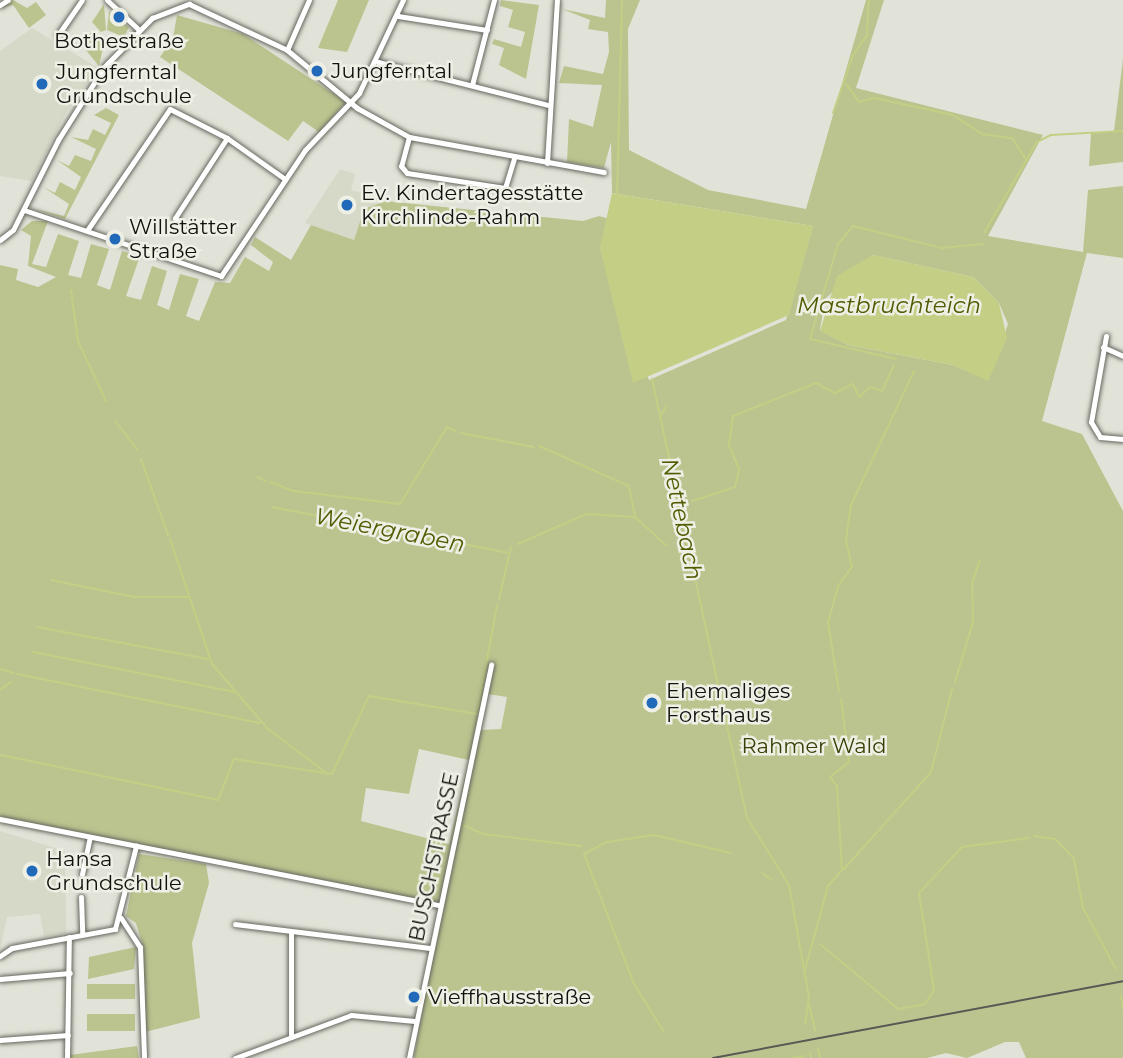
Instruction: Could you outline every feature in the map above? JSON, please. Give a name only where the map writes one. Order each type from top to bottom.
[{"type":"street","points":[[0,5],[8,0]]},
{"type":"street","points":[[58,35],[82,0]]},
{"type":"street","points":[[107,0],[138,29]]},
{"type":"street","points":[[287,50],[309,0]]},
{"type":"street","points":[[24,210],[88,229],[221,276],[285,179],[351,101],[378,62],[403,0]]},
{"type":"street","points":[[472,85],[494,0]]},
{"type":"street","points":[[547,163],[548,105],[557,0]]},
{"type":"street","points":[[0,240],[24,210],[80,101],[138,29],[190,2],[287,50],[351,101],[409,137],[514,158],[604,172]]},
{"type":"street","points":[[398,16],[487,30]]},
{"type":"street","points":[[378,62],[548,105]]},
{"type":"street","points":[[88,229],[170,109],[227,138],[285,179]]},
{"type":"street","points":[[409,137],[401,166],[407,173],[505,188],[514,158]]},
{"type":"street","points":[[183,226],[175,218],[227,138]]},
{"type":"street","points":[[1105,336],[1091,422],[1100,436],[1123,439]]},
{"type":"street","points":[[1103,347],[1123,356]]},
{"type":"street","name":"BUSCHSTRASSE","points":[[409,1058],[438,905],[491,664]]},
{"type":"street","points":[[0,819],[438,905]]},
{"type":"street","points":[[82,874],[90,837]]},
{"type":"street","points":[[115,929],[121,918],[136,846]]},
{"type":"street","points":[[81,897],[82,934]]},
{"type":"street","points":[[121,918],[131,926],[139,947],[145,1058]]},
{"type":"street","points":[[235,924],[291,934],[340,934],[430,948]]},
{"type":"street","points":[[0,956],[12,948],[131,926]]},
{"type":"street","points":[[291,934],[291,1037]]},
{"type":"street","points":[[66,1058],[69,937]]},
{"type":"street","points":[[0,979],[70,973]]},
{"type":"street","points":[[235,1058],[360,1014],[415,1021]]},
{"type":"street","points":[[0,1040],[68,1035]]},
{"type":"shaded area","points":[[32,28],[98,68],[67,111],[32,181],[0,176],[0,51]]},
{"type":"shaded area","name":"Ev. Kindertagesstätte Kirchlinde-Rahm","points":[[340,169],[355,174],[351,190],[384,200],[364,209],[354,240],[305,223]]},
{"type":"shaded area","name":"Hansa Grundschule","points":[[0,831],[65,851],[66,933],[44,937],[40,914],[7,917],[0,950]]},
{"type":"green space","points":[[13,0],[27,8],[36,2],[46,15],[29,28],[13,5],[3,7]]},
{"type":"green space","points":[[338,0],[369,0],[347,52],[318,48]]},
{"type":"green space","points":[[501,0],[539,5],[526,79],[499,65],[504,48],[492,44],[494,39],[521,47],[525,32],[508,27],[513,10],[500,6]]},
{"type":"green space","name":"Rahmer Wald","points":[[606,0],[640,0],[628,29],[629,150],[708,190],[806,209],[866,0],[884,0],[856,88],[1043,135],[988,236],[1083,252],[1088,190],[1123,186],[1123,258],[1087,253],[1042,421],[1082,434],[1123,511],[1123,1058],[1026,1058],[1019,1042],[1005,1042],[967,1058],[946,1053],[927,1058],[414,1058],[440,904],[0,817],[0,265],[18,269],[16,280],[38,287],[56,277],[28,266],[31,236],[21,230],[32,221],[48,221],[32,264],[46,267],[58,234],[79,241],[68,275],[81,278],[91,244],[109,249],[97,285],[110,290],[122,251],[140,256],[126,296],[141,300],[152,266],[167,271],[157,305],[169,310],[180,274],[199,279],[186,316],[199,321],[215,282],[230,283],[245,257],[269,271],[273,262],[251,245],[255,237],[291,260],[311,225],[354,240],[364,209],[385,201],[583,221],[599,216],[610,219],[600,248],[649,380],[786,320],[813,226],[612,193],[611,142],[604,168],[567,162],[569,119],[593,127],[602,85],[559,83],[564,66],[603,74],[609,52],[608,32],[588,29],[590,20],[562,9],[605,18]],"holes":[[[873,255],[973,277],[999,303],[1008,324],[988,380],[953,365],[848,345],[820,330],[825,299]],[[488,694],[507,697],[501,729],[480,730]],[[419,749],[469,760],[449,844],[361,821],[366,788],[409,794]]]},
{"type":"green space","points":[[104,4],[106,30],[101,32],[92,22]]},
{"type":"green space","points":[[109,11],[129,27],[124,37],[107,30]]},
{"type":"green space","points":[[177,15],[243,34],[346,102],[319,132],[303,121],[288,141],[160,57],[173,38]]},
{"type":"green space","points":[[94,30],[104,43],[99,66],[80,43]]},
{"type":"green space","points":[[1123,59],[1123,162],[1089,166],[1091,133],[1114,131]]},
{"type":"green space","points":[[106,108],[119,115],[65,219],[35,209],[64,216],[69,204],[43,187],[55,193],[60,182],[75,190],[81,177],[57,160],[69,166],[75,155],[91,161],[96,149],[71,137],[88,140],[93,129],[105,135],[111,123],[94,115]]},
{"type":"green space","points":[[139,854],[206,864],[209,883],[192,943],[200,1018],[145,1032],[142,943],[136,923],[126,916]]},
{"type":"green space","points":[[136,947],[134,969],[88,979],[89,957]]},
{"type":"green space","points":[[87,984],[135,984],[135,999],[87,999]]},
{"type":"green space","points":[[87,1014],[135,1014],[135,1031],[87,1031]]},
{"type":"green space","points":[[137,1046],[139,1058],[70,1058],[70,1055]]},
{"type":"water","points":[[612,193],[813,226],[789,315],[633,383],[600,248]]},
{"type":"water","name":"Mastbruchteich","points":[[873,255],[973,277],[999,303],[1007,338],[988,381],[953,365],[848,345],[820,331],[837,276]]},
{"type":"waterway","name":"Nettebach","points":[[617,195],[622,0]]},
{"type":"waterway","points":[[833,113],[853,55],[867,35],[869,0]]},
{"type":"waterway","points":[[846,84],[859,102],[874,98],[953,115],[982,134],[1012,138],[1027,161]]},
{"type":"waterway","points":[[984,233],[1037,142],[1051,135],[1123,131]]},
{"type":"waterway","points":[[896,359],[810,339],[838,244],[853,226],[942,248],[983,244]]},
{"type":"waterway","points":[[71,290],[78,341],[106,401]]},
{"type":"waterway","points":[[692,501],[735,487],[739,469],[729,445],[733,416],[816,383],[835,393],[853,384],[859,397],[870,387],[882,391],[894,365]]},
{"type":"waterway","points":[[839,691],[828,622],[838,586],[852,567],[846,540],[851,505],[914,371]]},
{"type":"waterway","name":"Nettebach","points":[[652,379],[747,818],[789,885],[809,997],[805,1024]]},
{"type":"waterway","name":"Nettebach","points":[[660,417],[666,406]]},
{"type":"waterway","points":[[115,421],[137,449]]},
{"type":"waterway","points":[[270,482],[294,491],[400,504],[447,427],[455,431]]},
{"type":"waterway","points":[[461,433],[534,447]]},
{"type":"waterway","points":[[539,446],[629,486],[635,517],[666,545]]},
{"type":"waterway","points":[[141,459],[168,535]]},
{"type":"waterway","points":[[257,477],[266,481]]},
{"type":"waterway","name":"Weiergraben","points":[[272,507],[508,553]]},
{"type":"waterway","points":[[518,544],[586,514],[635,517]]},
{"type":"waterway","points":[[170,539],[212,664],[268,729],[328,774]]},
{"type":"waterway","points":[[499,599],[511,547]]},
{"type":"waterway","points":[[955,682],[973,622],[972,583],[980,560]]},
{"type":"waterway","points":[[51,580],[134,597],[188,597]]},
{"type":"waterway","points":[[1,755],[218,800],[234,759],[332,774],[369,696],[477,714],[497,605]]},
{"type":"waterway","points":[[37,627],[208,659]]},
{"type":"waterway","points":[[33,652],[235,692]]},
{"type":"waterway","points":[[0,669],[13,673]]},
{"type":"waterway","points":[[17,674],[260,723]]},
{"type":"waterway","points":[[0,690],[11,682]]},
{"type":"waterway","points":[[844,869],[931,772],[952,689]]},
{"type":"waterway","points":[[805,970],[828,886],[842,870],[837,786],[830,777],[849,762],[841,698]]},
{"type":"waterway","points":[[463,825],[483,834],[581,846]]},
{"type":"waterway","points":[[664,1032],[634,984],[584,854],[607,842],[654,835],[731,853]]},
{"type":"waterway","points":[[1034,836],[1055,839],[1074,859],[1083,908],[1116,969]]},
{"type":"waterway","points":[[820,944],[898,1009],[925,1004],[934,990],[919,893],[962,847],[1029,838]]},
{"type":"waterway","points":[[762,873],[771,879]]},
{"type":"waterway","points":[[1121,996],[1123,1009]]},
{"type":"waterway","points":[[809,1004],[815,1030]]},
{"type":"waterway","points":[[818,1049],[820,1058]]},
{"type":"waterway","name":"Nettebach","points":[[810,1053],[811,1058]]},
{"type":"waterway","points":[[792,1058],[804,1056]]},
{"type":"railway","points":[[713,1058],[1123,981]]},
{"type":"place","name":"Bothestraße","points":[[119,17]]},
{"type":"place","name":"Jungferntal","points":[[317,71]]},
{"type":"place","name":"Jungferntal Grundschule","points":[[42,84]]},
{"type":"place","name":"Ev. Kindertagesstätte Kirchlinde-Rahm","points":[[347,205]]},
{"type":"place","name":"Willstätter Straße","points":[[115,239]]},
{"type":"place","name":"Ehemaliges Forsthaus","points":[[652,703]]},
{"type":"place","name":"Hansa Grundschule","points":[[32,871]]},
{"type":"place","name":"Vieffhausstraße","points":[[414,997]]}]
